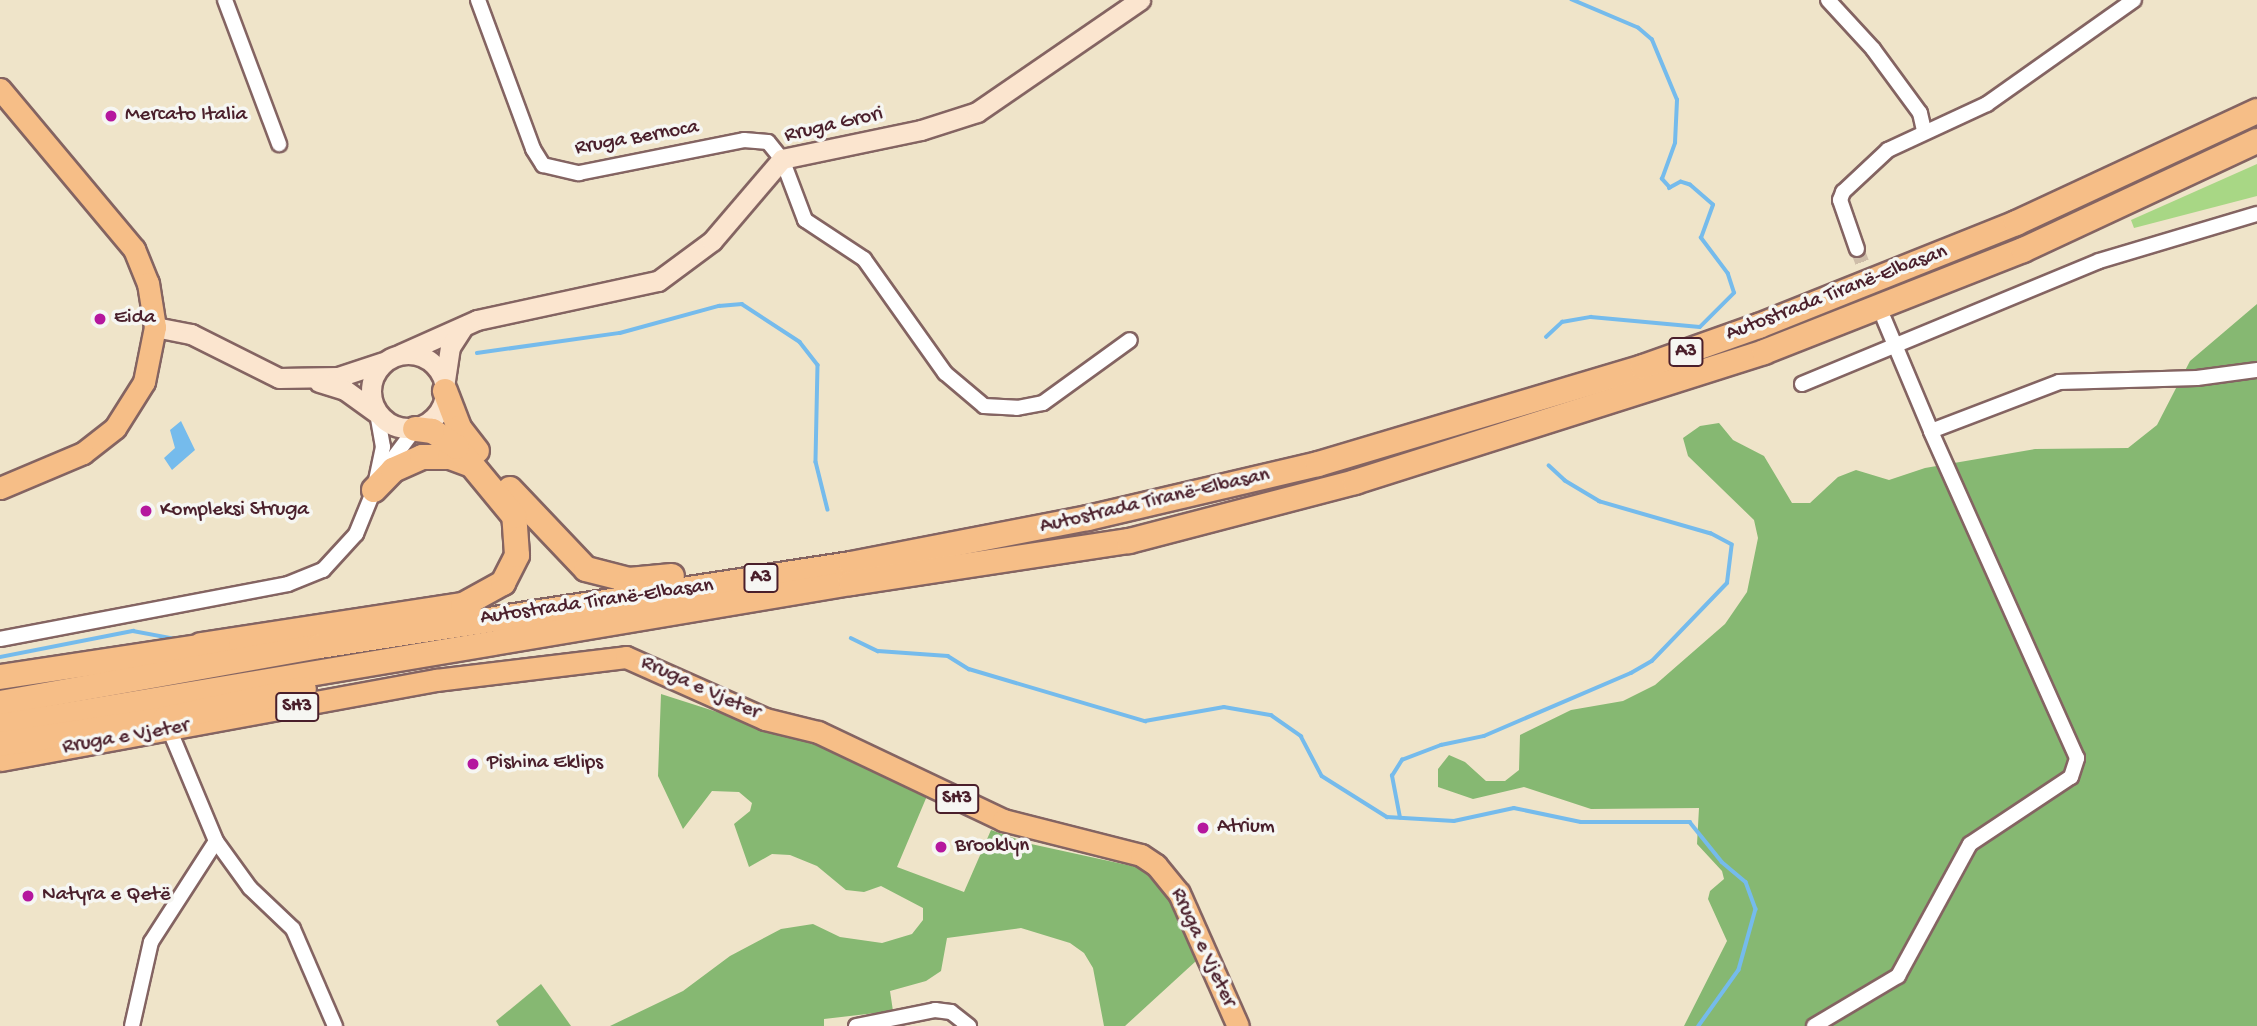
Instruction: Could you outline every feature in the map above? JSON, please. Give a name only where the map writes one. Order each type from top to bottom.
[{"type":"highway","name":"Autostrada Tiranë-Elbasan","points":[[0,704],[432,628],[814,570],[1210,492],[1643,367],[1759,326],[2016,223],[2257,111]]},
{"type":"highway","name":"Autostrada Tiranë-Elbasan","points":[[0,726],[459,647],[1129,541],[1355,482],[1790,342],[2023,250],[2257,141]]},
{"type":"highway","points":[[445,389],[463,434],[548,533],[586,569],[629,580],[758,564],[814,570]]},
{"type":"highway","points":[[0,677],[442,609],[485,597],[511,572],[518,531],[503,500],[446,438],[415,429]]},
{"type":"highway","points":[[374,490],[393,470],[422,457],[450,457],[476,468]]},
{"type":"highway","points":[[201,645],[432,628]]},
{"type":"highway","points":[[0,744],[255,701],[417,664],[459,647]]},
{"type":"main road","name":"Rruga Grori","points":[[308,379],[349,375],[470,323],[658,281],[712,241],[782,159],[921,130],[977,111],[1140,0]]},
{"type":"main road","points":[[0,89],[134,249],[148,283],[155,327],[144,382],[115,428],[83,453],[0,488]]},
{"type":"main road","points":[[155,327],[191,334],[272,377],[308,379],[345,390],[398,428],[415,429],[437,414],[445,389],[450,347],[470,323]]},
{"type":"main road","points":[[377,412],[371,386],[392,358],[431,363],[445,389]]},
{"type":"main road","name":"Rruga e Vjeter","points":[[0,760],[170,731],[436,680],[626,657],[765,719],[818,732],[1003,820],[1141,855],[1156,864],[1179,893],[1238,1026]]},
{"type":"street","points":[[225,0],[279,144]]},
{"type":"street","name":"Rruga Bernoca","points":[[478,0],[533,149],[550,170],[579,173],[744,140],[768,142],[782,159]]},
{"type":"street","points":[[1828,0],[1873,49],[1920,113],[1924,130]]},
{"type":"street","points":[[1857,249],[1840,209],[1843,192],[1888,150],[1924,130],[1962,118],[1987,104],[2134,0]]},
{"type":"street","points":[[782,159],[804,220],[864,260],[945,373],[984,406],[1017,408],[1043,403],[1130,340]]},
{"type":"street","points":[[1802,384],[2099,261],[2257,214]]},
{"type":"street","points":[[1814,1026],[1898,976],[1970,844],[2071,777],[2077,758],[1892,347],[1884,319]]},
{"type":"street","points":[[1931,431],[2059,382],[2197,378],[2257,370]]},
{"type":"street","points":[[374,490],[383,447],[377,412]]},
{"type":"street","points":[[0,639],[305,579],[342,552],[356,534],[387,464],[415,429]]},
{"type":"street","points":[[170,731],[216,841],[250,888],[293,929],[309,957],[335,1026]]},
{"type":"street","points":[[132,1026],[151,942],[216,841]]},
{"type":"street","points":[[856,1026],[935,1010],[951,1012],[969,1026]]},
{"type":"green space","points":[[2257,164],[2257,196],[2134,228],[2131,220]]},
{"type":"green space","points":[[2257,304],[2257,1026],[1684,1026],[1727,941],[1708,899],[1710,891],[1724,879],[1722,871],[1697,844],[1699,808],[1591,809],[1524,787],[1473,799],[1438,787],[1438,769],[1449,755],[1465,762],[1486,781],[1505,781],[1519,770],[1520,735],[1571,710],[1623,701],[1655,685],[1725,624],[1747,592],[1758,538],[1754,520],[1688,456],[1683,438],[1700,426],[1719,423],[1733,440],[1764,456],[1792,503],[1810,503],[1838,477],[1856,470],[1889,480],[1925,468],[2035,449],[2128,448],[2157,425],[2190,361]]},
{"type":"green space","points":[[661,694],[823,746],[927,796],[897,867],[964,892],[991,830],[1031,844],[1141,868],[1172,902],[1196,961],[1125,1026],[1104,1026],[1093,968],[1084,953],[1070,943],[1021,928],[947,938],[941,971],[926,981],[890,991],[893,1011],[824,1019],[824,1026],[610,1026],[683,991],[730,956],[781,929],[813,924],[840,937],[882,943],[912,934],[923,920],[923,908],[881,886],[864,892],[846,890],[817,866],[790,855],[772,854],[749,867],[734,824],[750,811],[752,803],[739,792],[712,791],[683,829],[658,776]]},
{"type":"green space","points":[[541,984],[571,1026],[499,1026],[496,1021]]},
{"type":"water","points":[[181,421],[195,450],[172,470],[164,458],[175,448],[170,430]]},
{"type":"waterway","points":[[1546,337],[1562,322],[1591,317],[1700,327],[1734,293],[1728,274],[1701,238],[1713,205],[1690,185],[1681,182],[1670,188],[1662,179],[1675,143],[1677,100],[1652,40],[1638,28],[1572,0]]},
{"type":"waterway","points":[[477,353],[620,333],[719,306],[742,304],[800,342],[818,365],[816,462],[828,510]]},
{"type":"waterway","points":[[1400,818],[1392,776],[1402,760],[1441,745],[1484,736],[1631,673],[1652,661],[1727,583],[1732,545],[1711,534],[1600,502],[1565,481],[1549,466]]},
{"type":"waterway","points":[[0,657],[133,631],[176,639]]},
{"type":"waterway","points":[[851,638],[878,651],[948,656],[969,669],[1145,721],[1224,707],[1271,715],[1301,736],[1322,776],[1387,817],[1454,821],[1514,808],[1581,822],[1690,822],[1722,862],[1746,882],[1756,909],[1739,970],[1699,1026]]},
{"type":"tunnel","points":[[1857,249],[1872,288]]},
{"type":"place","name":"Mercato Italia","points":[[111,116]]},
{"type":"place","name":"Eida","points":[[100,319]]},
{"type":"place","name":"Kompleksi Struga","points":[[146,511]]},
{"type":"place","name":"Pishina Eklips","points":[[473,764]]},
{"type":"place","name":"Atrium","points":[[1203,828]]},
{"type":"place","name":"Brooklyn","points":[[941,847]]},
{"type":"place","name":"Natyra e Qetë","points":[[28,896]]}]
